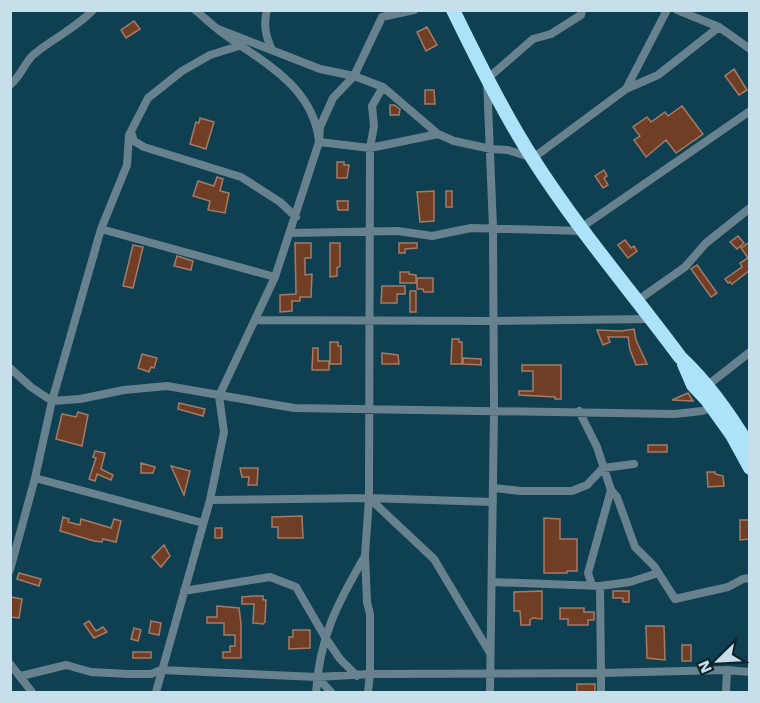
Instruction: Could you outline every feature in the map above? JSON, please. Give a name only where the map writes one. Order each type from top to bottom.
[{"type":"highway","points":[[453,10],[487,79],[533,158],[680,357],[708,385],[748,457]]},
{"type":"highway","points":[[680,357],[693,385],[718,406]]},
{"type":"street","points":[[10,85],[19,77],[31,57],[72,26],[84,20],[93,10]]},
{"type":"street","points":[[195,10],[218,29],[276,69],[309,108],[318,127],[319,142]]},
{"type":"street","points":[[267,10],[264,19],[266,36],[272,50]]},
{"type":"street","points":[[156,693],[210,500],[224,432],[219,396],[275,277],[319,142],[320,127],[333,98],[354,76],[382,17],[414,10]]},
{"type":"street","points":[[490,693],[494,410],[493,228],[487,79],[533,39],[551,34],[581,15],[582,10]]},
{"type":"street","points":[[626,89],[667,10]]},
{"type":"street","points":[[676,10],[718,27],[750,49]]},
{"type":"street","points":[[218,29],[320,69],[354,76],[383,87],[438,134],[454,141],[490,149],[508,150],[533,158],[626,89],[658,75],[718,27]]},
{"type":"street","points":[[10,570],[35,478],[52,401],[101,229],[127,165],[131,131],[148,98],[182,71],[210,55],[242,45]]},
{"type":"street","points":[[368,693],[370,614],[367,602],[365,555],[369,498],[370,148],[374,126],[372,106],[383,87]]},
{"type":"street","points":[[290,233],[398,231],[432,236],[471,228],[584,229],[750,111]]},
{"type":"street","points":[[131,131],[134,141],[144,147],[241,177],[280,202],[296,217]]},
{"type":"street","points":[[319,142],[370,148],[438,134]]},
{"type":"street","points":[[638,300],[685,267],[706,243],[750,208]]},
{"type":"street","points":[[101,229],[275,277]]},
{"type":"street","points":[[255,320],[652,319]]},
{"type":"street","points":[[708,385],[750,352]]},
{"type":"street","points":[[12,372],[52,401],[167,386],[294,408],[675,414],[718,406]]},
{"type":"street","points":[[579,411],[597,447],[611,490],[617,497],[635,547],[658,573],[675,599],[728,587],[750,578]]},
{"type":"street","points":[[493,488],[521,491],[572,491],[587,485],[603,468],[634,464]]},
{"type":"street","points":[[35,478],[203,523]]},
{"type":"street","points":[[601,693],[596,586],[588,573],[611,490]]},
{"type":"street","points":[[369,498],[434,559],[490,653]]},
{"type":"street","points":[[210,500],[369,498],[493,502]]},
{"type":"street","points":[[10,532],[21,524]]},
{"type":"street","points":[[316,693],[325,637],[342,595],[365,555]]},
{"type":"street","points":[[492,582],[596,586],[630,582],[658,573]]},
{"type":"street","points":[[184,591],[270,577],[296,587],[340,659],[357,676]]},
{"type":"street","points":[[10,664],[32,693]]},
{"type":"street","points":[[21,676],[66,665],[91,672],[109,673],[151,674],[161,670],[317,676],[727,670],[750,672]]},
{"type":"street","points":[[726,693],[727,670]]},
{"type":"street","points":[[317,676],[331,693]]},
{"type":"building","points":[[134,21],[140,29],[126,38],[121,30]]},
{"type":"building","points":[[427,27],[437,45],[426,51],[417,32]]},
{"type":"building","points":[[734,69],[747,90],[739,95],[725,76]]},
{"type":"building","points":[[425,90],[434,90],[435,104],[425,104]]},
{"type":"building","points":[[390,105],[400,109],[399,115],[390,115]]},
{"type":"building","points":[[682,106],[703,134],[676,153],[666,140],[646,157],[634,140],[640,136],[633,127],[647,117],[651,122],[665,112],[668,116]]},
{"type":"building","points":[[200,118],[214,122],[206,149],[190,144],[196,122],[199,123]]},
{"type":"building","points":[[337,162],[349,165],[347,178],[337,178]]},
{"type":"building","points":[[604,170],[607,176],[604,178],[608,185],[603,188],[595,176]]},
{"type":"building","points":[[217,177],[223,179],[220,191],[229,193],[225,213],[208,210],[210,201],[193,196],[198,181],[214,186]]},
{"type":"building","points":[[434,191],[434,221],[420,222],[417,192]]},
{"type":"building","points":[[446,191],[452,191],[452,207],[446,207]]},
{"type":"building","points":[[337,201],[348,201],[348,210],[338,210]]},
{"type":"building","points":[[738,236],[744,243],[737,249],[730,242]]},
{"type":"building","points":[[625,240],[631,248],[634,246],[637,251],[628,258],[618,245]]},
{"type":"building","points":[[750,242],[750,270],[732,284],[728,283],[725,279],[742,267],[740,263],[748,258],[741,248]]},
{"type":"building","points":[[295,243],[311,243],[311,258],[305,258],[305,275],[312,274],[311,297],[300,297],[300,301],[292,301],[292,311],[280,312],[280,295],[296,294]]},
{"type":"building","points":[[330,243],[340,243],[340,266],[337,268],[337,276],[330,277]]},
{"type":"building","points":[[399,243],[417,243],[417,248],[405,249],[405,253],[399,253]]},
{"type":"building","points":[[133,245],[143,247],[133,288],[123,286]]},
{"type":"building","points":[[177,256],[193,261],[191,270],[174,266]]},
{"type":"building","points":[[697,265],[717,293],[711,297],[691,269]]},
{"type":"building","points":[[400,272],[416,275],[416,283],[400,283]]},
{"type":"building","points":[[417,278],[433,278],[433,292],[417,289]]},
{"type":"building","points":[[382,286],[405,286],[405,294],[397,294],[397,303],[381,303]]},
{"type":"building","points":[[410,291],[416,291],[416,312],[410,312]]},
{"type":"building","points":[[634,329],[636,340],[647,364],[636,365],[628,337],[608,337],[610,342],[603,345],[597,330]]},
{"type":"building","points":[[452,339],[459,339],[459,342],[462,342],[462,364],[451,364]]},
{"type":"building","points":[[330,342],[338,342],[338,346],[341,346],[341,364],[330,364]]},
{"type":"building","points":[[313,348],[318,348],[318,361],[329,361],[329,370],[312,370]]},
{"type":"building","points":[[382,353],[398,355],[399,364],[382,364]]},
{"type":"building","points":[[142,354],[157,358],[154,368],[151,367],[149,372],[138,368]]},
{"type":"building","points":[[463,358],[481,359],[481,365],[463,364]]},
{"type":"building","points":[[522,365],[561,365],[561,399],[519,395],[519,391],[533,391],[533,371],[522,371]]},
{"type":"building","points":[[688,393],[693,401],[672,400]]},
{"type":"building","points":[[179,403],[205,409],[203,416],[178,409]]},
{"type":"building","points":[[78,412],[88,415],[82,446],[56,439],[62,414],[76,417]]},
{"type":"building","points":[[648,445],[667,445],[667,452],[648,452]]},
{"type":"building","points":[[95,451],[105,453],[101,469],[113,475],[111,480],[97,474],[95,481],[89,479],[96,458],[93,457]]},
{"type":"building","points":[[141,463],[155,467],[153,473],[141,473]]},
{"type":"building","points":[[171,466],[190,471],[184,495]]},
{"type":"building","points":[[240,468],[258,468],[257,485],[248,485],[249,477],[242,477]]},
{"type":"building","points":[[707,472],[715,472],[723,476],[724,486],[708,487]]},
{"type":"building","points":[[302,516],[303,538],[278,538],[278,527],[272,527],[272,517]]},
{"type":"building","points":[[63,517],[69,519],[68,522],[80,525],[81,519],[111,528],[114,519],[121,521],[116,542],[103,539],[102,542],[94,541],[60,531]]},
{"type":"building","points":[[544,518],[560,519],[560,539],[577,539],[577,571],[544,573]]},
{"type":"building","points":[[740,520],[750,520],[750,539],[740,540]]},
{"type":"building","points":[[215,528],[222,528],[222,538],[215,538]]},
{"type":"building","points":[[164,545],[170,556],[161,567],[152,557]]},
{"type":"building","points":[[19,573],[41,579],[39,586],[17,579]]},
{"type":"building","points":[[542,591],[542,619],[533,618],[530,620],[530,625],[521,625],[520,611],[514,611],[514,592]]},
{"type":"building","points":[[613,591],[629,591],[629,602],[623,602],[623,598],[613,598]]},
{"type":"building","points":[[263,596],[263,600],[266,600],[265,622],[263,624],[253,623],[254,604],[242,604],[242,597]]},
{"type":"building","points":[[11,597],[22,599],[19,618],[10,617]]},
{"type":"building","points":[[217,606],[239,608],[241,658],[223,658],[223,652],[230,652],[230,646],[235,646],[235,635],[224,635],[224,623],[207,623],[207,617],[217,617]]},
{"type":"building","points":[[560,608],[584,608],[584,612],[594,612],[594,620],[588,620],[588,625],[568,625],[568,619],[560,619]]},
{"type":"building","points":[[89,621],[96,631],[103,627],[107,632],[94,638],[84,624]]},
{"type":"building","points":[[151,621],[161,623],[159,635],[149,633]]},
{"type":"building","points":[[646,626],[664,626],[665,660],[647,658]]},
{"type":"building","points":[[134,628],[141,630],[138,641],[131,639]]},
{"type":"building","points":[[293,630],[310,630],[310,648],[289,649],[289,637],[293,637]]},
{"type":"building","points":[[682,645],[691,645],[691,661],[682,661]]},
{"type":"building","points":[[133,652],[151,652],[151,658],[133,658]]},
{"type":"building","points":[[577,684],[595,684],[595,693],[577,693]]}]
